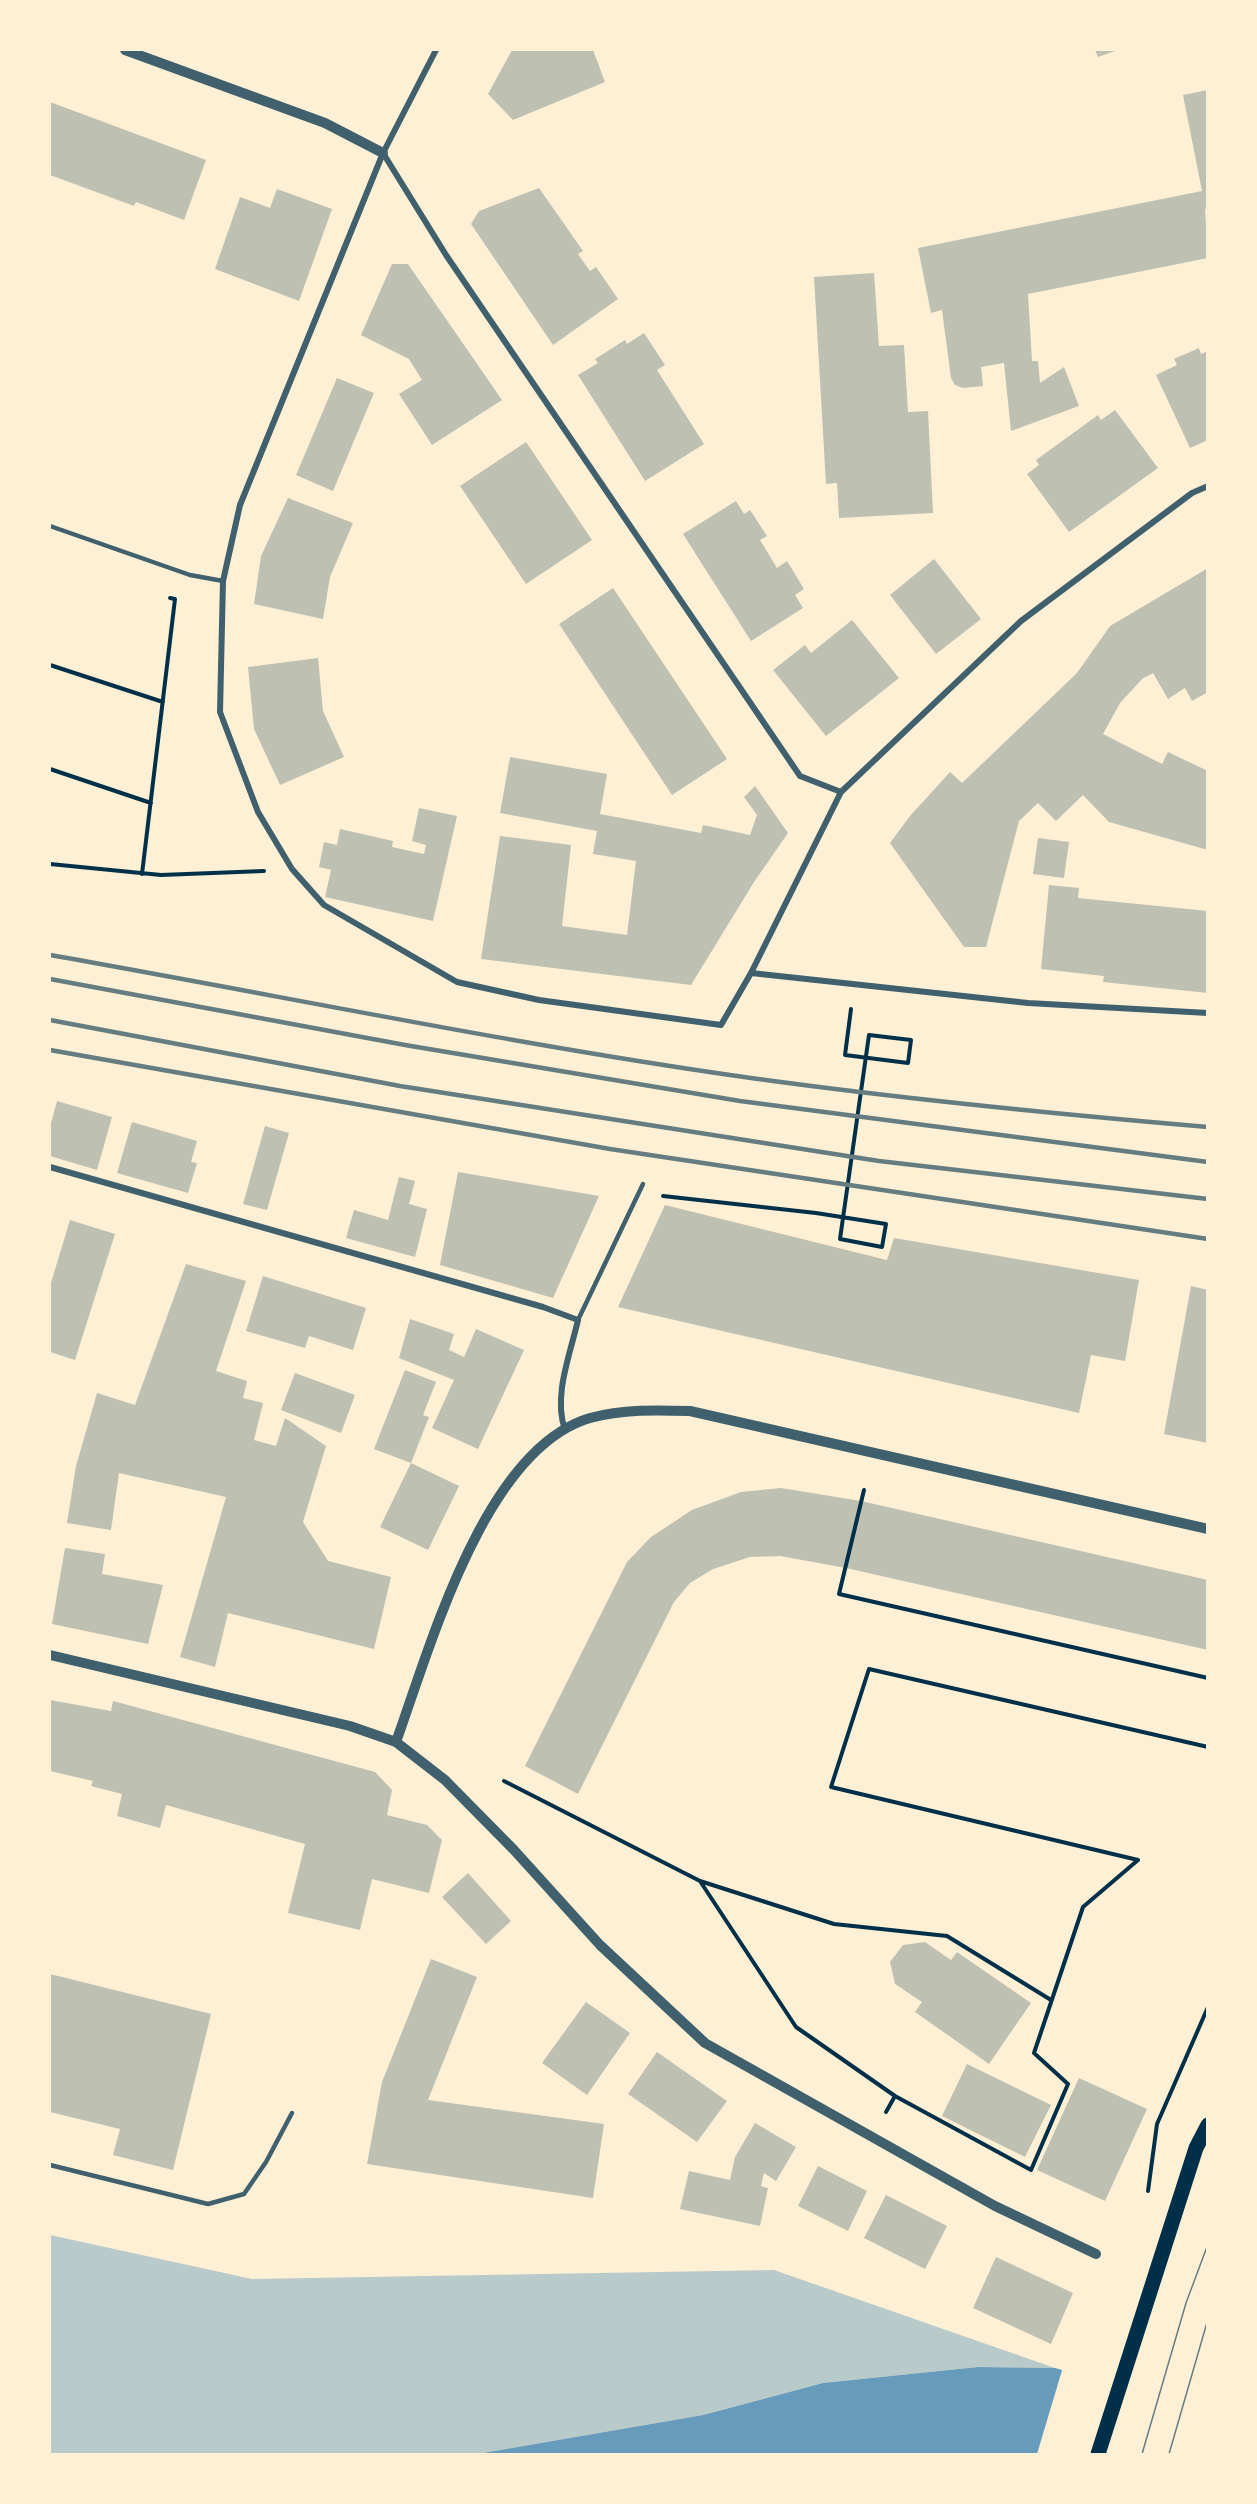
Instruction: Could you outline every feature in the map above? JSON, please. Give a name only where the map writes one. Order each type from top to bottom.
[{"type":"main road","points":[[1098,2454],[1196,2148],[1208,2125]]},
{"type":"street","points":[[125,50],[325,123],[383,153],[446,255],[800,776],[841,792]]},
{"type":"street","points":[[436,50],[383,153],[240,505],[223,581],[220,712],[258,812],[292,869],[324,905],[457,982],[539,1000],[720,1025],[751,973],[841,792],[1021,621],[1192,493],[1208,486]]},
{"type":"street","points":[[751,973],[1028,1004],[1208,1013]]},
{"type":"street","points":[[50,1167],[543,1307],[578,1320],[560,1402],[560,1416],[565,1430]]},
{"type":"street","points":[[396,1742],[450,1594],[489,1509],[513,1475],[536,1452],[565,1430],[589,1419],[636,1409],[690,1411],[1208,1529]]},
{"type":"street","points":[[50,1655],[350,1726],[396,1742],[445,1780],[514,1850],[600,1945],[705,2043],[995,2206],[1096,2254]]},
{"type":"lane","points":[[50,526],[190,574],[223,581]]},
{"type":"lane","points":[[578,1320],[643,1184]]},
{"type":"lane","points":[[50,2165],[208,2204],[244,2194],[266,2162],[292,2113]]},
{"type":"path","points":[[142,874],[175,599],[164,595]]},
{"type":"path","points":[[50,664],[163,702]]},
{"type":"path","points":[[50,770],[151,803]]},
{"type":"path","points":[[50,864],[161,875],[292,869]]},
{"type":"path","points":[[664,1196],[816,1213],[886,1224],[882,1246],[840,1239],[869,1035],[911,1040],[908,1063],[845,1055],[855,985]]},
{"type":"path","points":[[864,1490],[839,1594],[1208,1678]]},
{"type":"path","points":[[700,1881],[796,2027],[895,2096],[1031,2170],[1068,2084],[1034,2053],[1083,1907],[1138,1860],[831,1787],[869,1669],[1208,1747]]},
{"type":"path","points":[[504,1781],[700,1881],[834,1924],[947,1936],[1051,2000]]},
{"type":"path","points":[[1148,2194],[1157,2124],[1208,2007]]},
{"type":"path","points":[[883,2118],[895,2096]]},
{"type":"shaded area","points":[[50,2235],[252,2279],[774,2270],[1055,2368],[978,2367],[823,2383],[703,2415],[477,2454],[50,2454]]},
{"type":"water","points":[[978,2367],[1055,2368],[1207,2412],[1207,2454],[477,2454],[703,2415],[823,2383]]},
{"type":"pier","points":[[1063,2367],[1208,2409],[1207,2454],[1037,2454]]},
{"type":"building","points":[[512,50],[593,50],[605,82],[513,120],[488,94]]},
{"type":"building","points":[[1095,50],[1118,50],[1098,57]]},
{"type":"building","points":[[1208,90],[1208,208],[1205,209],[1208,258],[1028,294],[1032,361],[1038,361],[1040,383],[1064,367],[1079,406],[1011,431],[1004,363],[981,367],[983,386],[963,388],[955,385],[951,378],[942,310],[931,313],[918,248],[1202,191],[1183,95]]},
{"type":"building","points":[[50,102],[206,160],[184,220],[136,202],[134,206],[50,175]]},
{"type":"building","points":[[539,188],[583,251],[578,254],[590,271],[596,267],[618,299],[553,345],[471,224],[479,211]]},
{"type":"building","points":[[277,189],[332,209],[299,301],[215,269],[240,197],[270,208]]},
{"type":"building","points":[[392,264],[408,264],[502,400],[432,445],[399,394],[422,380],[409,359],[361,335]]},
{"type":"building","points":[[874,273],[879,346],[904,345],[908,412],[928,411],[933,513],[839,518],[837,483],[826,484],[814,277]]},
{"type":"building","points":[[644,333],[665,365],[657,370],[704,444],[645,481],[578,375],[598,363],[595,359],[625,340],[627,344]]},
{"type":"building","points":[[1199,348],[1201,354],[1208,351],[1208,440],[1190,448],[1156,375],[1177,365],[1174,359]]},
{"type":"building","points":[[337,378],[374,393],[333,491],[296,475]]},
{"type":"building","points":[[1115,410],[1158,468],[1069,532],[1027,474],[1039,465],[1036,460],[1098,415],[1101,420]]},
{"type":"building","points":[[526,442],[592,540],[526,584],[460,486]]},
{"type":"building","points":[[288,498],[353,523],[330,577],[323,619],[254,604],[261,556]]},
{"type":"building","points":[[736,501],[744,514],[750,510],[767,536],[760,540],[777,568],[787,561],[804,589],[795,595],[803,608],[751,641],[683,534]]},
{"type":"building","points":[[934,559],[981,619],[936,654],[890,595]]},
{"type":"building","points":[[1208,568],[1208,692],[1192,701],[1185,688],[1168,699],[1153,673],[1142,679],[1120,703],[1103,734],[1162,764],[1168,752],[1208,771],[1208,850],[1109,822],[1083,795],[1056,821],[1038,803],[1019,821],[986,947],[964,947],[890,843],[910,816],[950,772],[962,783],[1077,673],[1110,626]]},
{"type":"building","points":[[613,588],[727,759],[672,795],[559,624]]},
{"type":"building","points":[[852,620],[899,678],[826,736],[773,670],[805,645],[811,653]]},
{"type":"building","points":[[318,658],[323,711],[344,757],[280,785],[254,729],[248,667]]},
{"type":"building","points":[[510,757],[607,774],[600,814],[701,833],[703,825],[750,835],[757,815],[744,797],[755,786],[788,833],[754,882],[691,985],[481,959],[500,836],[571,845],[562,926],[627,935],[636,861],[593,854],[597,831],[500,813]]},
{"type":"building","points":[[419,808],[457,816],[433,921],[325,897],[331,870],[319,867],[324,842],[337,845],[340,829],[393,841],[392,847],[424,854],[426,845],[412,841]]},
{"type":"building","points":[[1038,838],[1069,842],[1064,878],[1033,874]]},
{"type":"building","points":[[1049,885],[1079,888],[1078,898],[1208,911],[1208,993],[1103,982],[1104,976],[1041,969]]},
{"type":"building","points":[[57,1101],[112,1117],[97,1170],[50,1156],[50,1127]]},
{"type":"building","points":[[132,1122],[197,1141],[191,1162],[197,1163],[188,1193],[117,1173]]},
{"type":"building","points":[[265,1126],[289,1133],[267,1210],[243,1204]]},
{"type":"building","points":[[458,1172],[599,1196],[553,1298],[440,1265]]},
{"type":"building","points":[[399,1177],[415,1181],[409,1204],[427,1209],[415,1257],[346,1238],[354,1210],[388,1220]]},
{"type":"building","points":[[665,1205],[887,1260],[894,1238],[1139,1280],[1125,1361],[1091,1355],[1079,1413],[618,1307]]},
{"type":"building","points":[[70,1220],[115,1234],[75,1360],[50,1352],[50,1286]]},
{"type":"building","points":[[186,1264],[246,1281],[216,1371],[247,1381],[243,1398],[263,1403],[254,1440],[276,1446],[285,1418],[326,1446],[303,1522],[328,1561],[391,1577],[374,1649],[228,1613],[215,1667],[180,1657],[226,1497],[119,1473],[111,1530],[67,1523],[76,1466],[97,1393],[135,1405]]},
{"type":"building","points":[[263,1276],[366,1308],[353,1350],[309,1336],[305,1348],[246,1331]]},
{"type":"building","points":[[1191,1286],[1208,1290],[1208,1443],[1164,1434]]},
{"type":"building","points":[[410,1319],[454,1334],[449,1350],[464,1357],[476,1329],[524,1350],[478,1449],[432,1428],[454,1380],[399,1358]]},
{"type":"building","points":[[405,1370],[436,1382],[423,1415],[429,1417],[411,1463],[374,1449]]},
{"type":"building","points":[[295,1373],[355,1395],[341,1433],[281,1410]]},
{"type":"building","points":[[411,1463],[459,1486],[428,1550],[380,1527]]},
{"type":"building","points":[[781,1488],[861,1501],[1208,1580],[1208,1650],[846,1568],[780,1556],[750,1557],[713,1569],[690,1583],[674,1602],[578,1794],[525,1766],[627,1562],[651,1537],[692,1510],[741,1492]]},
{"type":"building","points":[[65,1548],[105,1554],[102,1574],[163,1585],[148,1644],[52,1624]]},
{"type":"building","points":[[50,1700],[111,1711],[113,1701],[375,1772],[392,1790],[387,1815],[427,1825],[442,1840],[429,1893],[372,1879],[360,1930],[288,1913],[305,1844],[166,1805],[160,1828],[117,1816],[122,1794],[91,1786],[93,1781],[50,1771]]},
{"type":"building","points":[[468,1873],[511,1921],[486,1944],[442,1897]]},
{"type":"building","points":[[925,1942],[951,1960],[957,1952],[1031,2003],[989,2064],[915,2012],[922,2002],[895,1984],[890,1962],[903,1945]]},
{"type":"building","points":[[431,1959],[477,1977],[428,2100],[604,2124],[593,2198],[367,2164],[382,2082]]},
{"type":"building","points":[[50,1974],[211,2014],[173,2170],[113,2155],[120,2129],[50,2112]]},
{"type":"building","points":[[586,2002],[630,2033],[587,2095],[542,2063]]},
{"type":"building","points":[[657,2052],[727,2101],[697,2142],[628,2094]]},
{"type":"building","points":[[967,2064],[1051,2105],[1025,2157],[942,2116]]},
{"type":"building","points":[[1079,2078],[1147,2109],[1105,2201],[1037,2170]]},
{"type":"building","points":[[755,2123],[796,2147],[776,2181],[764,2173],[761,2186],[768,2188],[760,2226],[680,2209],[689,2171],[730,2180],[735,2157]]},
{"type":"building","points":[[818,2166],[867,2191],[848,2231],[798,2206]]},
{"type":"building","points":[[886,2195],[947,2226],[925,2269],[864,2238]]},
{"type":"building","points":[[996,2257],[1073,2293],[1051,2344],[973,2308]]},
{"type":"tram line","points":[[1142,2454],[1186,2303],[1208,2244]]},
{"type":"tram line","points":[[1169,2454],[1208,2319]]},
{"type":"railway","points":[[50,955],[663,1065],[865,1093],[1208,1127]]},
{"type":"railway","points":[[50,979],[405,1045],[740,1101],[1208,1162]]},
{"type":"railway","points":[[50,1020],[400,1086],[879,1161],[1208,1199]]},
{"type":"railway","points":[[50,1050],[610,1149],[1208,1239]]}]
